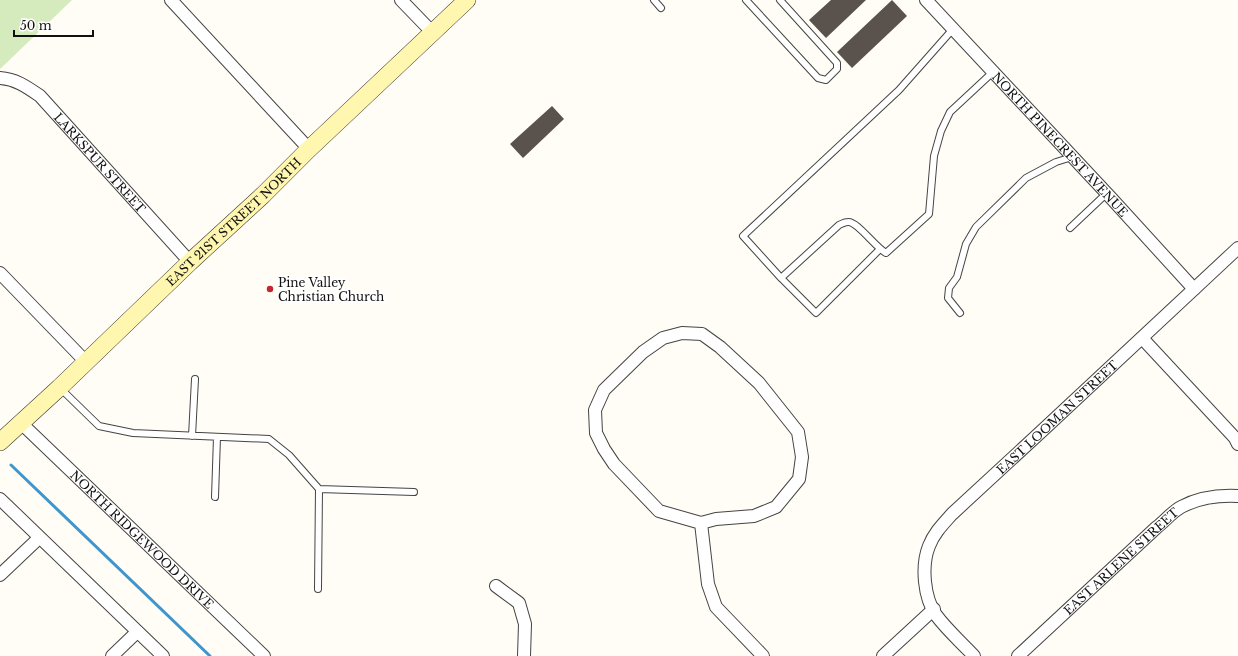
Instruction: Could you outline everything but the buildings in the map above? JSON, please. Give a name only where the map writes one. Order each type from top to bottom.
[{"type":"main road","name":"EAST 21ST STREET NORTH","points":[[0,442],[263,195],[309,149],[467,0]]},
{"type":"street","points":[[171,0],[309,149]]},
{"type":"street","points":[[402,0],[432,32]]},
{"type":"street","name":"NORTH PINECREST AVENUE","points":[[926,0],[1194,289]]},
{"type":"street","name":"LARKSPUR STREET","points":[[0,78],[10,78],[26,86],[40,96],[190,262]]},
{"type":"street","name":"EAST LOOMAN STREET","points":[[974,656],[936,614],[926,594],[924,570],[928,547],[938,528],[1238,248]]},
{"type":"street","points":[[0,273],[86,362]]},
{"type":"street","points":[[682,333],[702,334],[720,347],[759,383],[798,432],[802,457],[800,479],[776,507],[754,516],[716,519],[701,523],[659,511],[614,464],[596,433],[595,410],[604,390],[643,352],[663,338],[682,333]]},
{"type":"street","points":[[1142,338],[1238,444]]},
{"type":"street","name":"NORTH RIDGEWOOD DRIVE","points":[[20,423],[264,656]]},
{"type":"street","name":"EAST ARLENE STREET","points":[[1018,656],[1157,527],[1180,508],[1202,499],[1238,496]]},
{"type":"street","points":[[0,500],[163,656]]},
{"type":"street","points":[[701,523],[708,584],[716,607],[763,656]]},
{"type":"street","points":[[0,575],[39,538]]},
{"type":"street","points":[[496,586],[519,603],[525,624],[524,656]]},
{"type":"street","points":[[883,656],[934,610]]},
{"type":"street","points":[[112,656],[137,632]]},
{"type":"lane","points":[[654,0],[661,8]]},
{"type":"lane","points":[[746,0],[818,78],[826,80],[837,69],[837,63],[780,0]]},
{"type":"lane","points":[[880,250],[816,313],[781,278],[744,236],[899,90],[953,29]]},
{"type":"lane","points":[[781,278],[839,225],[848,222],[854,224],[880,250],[886,253],[930,214],[934,156],[941,131],[950,112],[993,72]]},
{"type":"lane","points":[[960,313],[948,298],[949,288],[957,277],[966,244],[976,227],[1026,178],[1056,162],[1072,157]]},
{"type":"lane","points":[[1070,228],[1106,194]]},
{"type":"lane","points":[[192,436],[195,379]]},
{"type":"lane","points":[[59,388],[99,426],[133,433],[269,440],[289,455],[319,489],[318,589]]},
{"type":"lane","points":[[215,497],[217,437]]},
{"type":"lane","points":[[319,489],[414,492]]},
{"type":"green space","points":[[0,0],[72,0],[0,69]]},
{"type":"waterway","points":[[11,465],[210,656]]},
{"type":"place","name":"Pine Valley Christian Church","points":[[270,289]]}]
